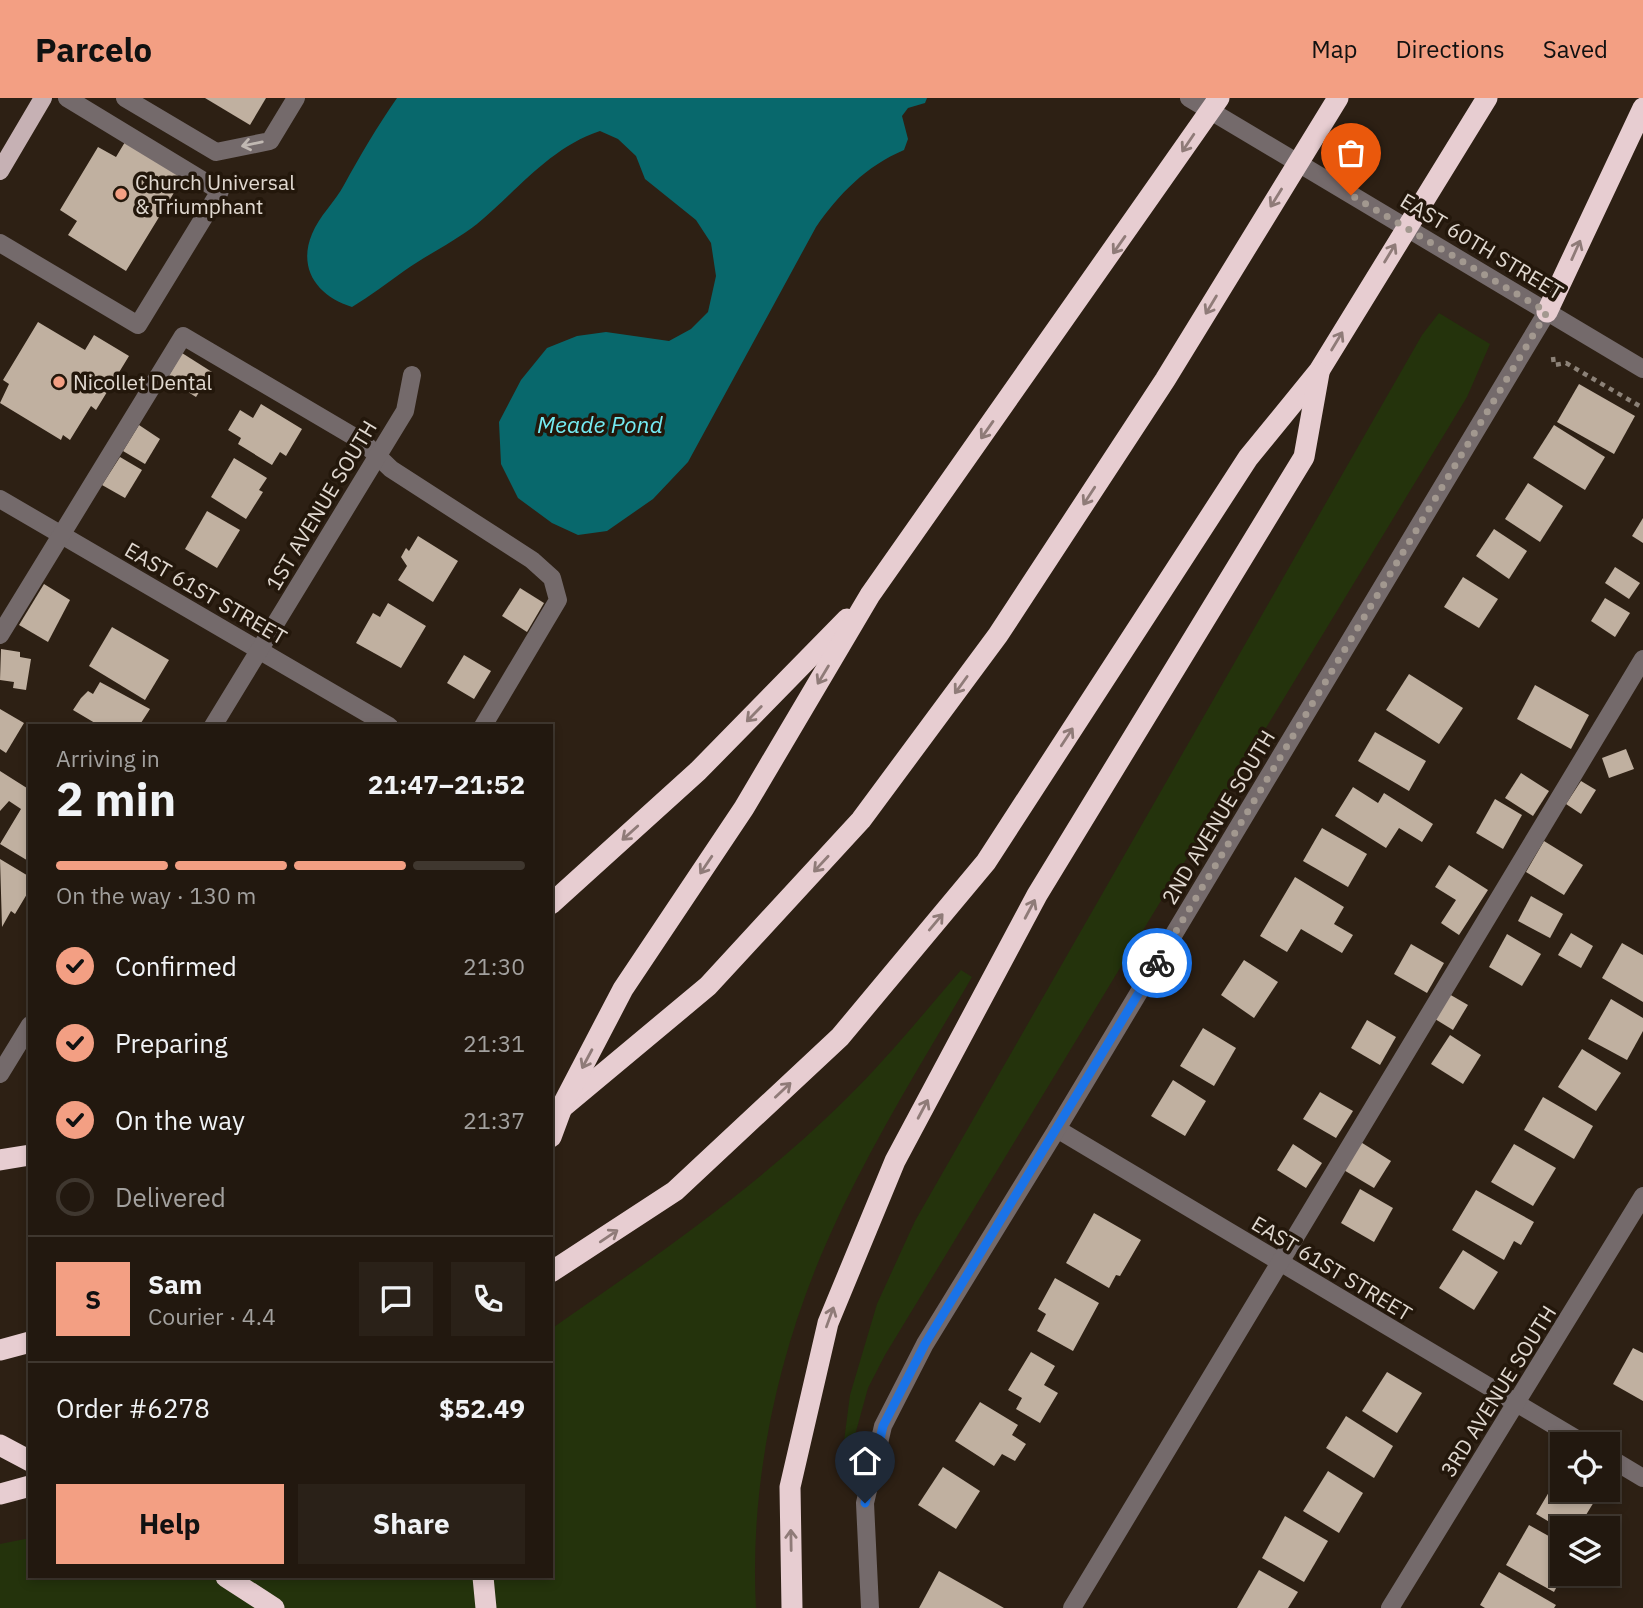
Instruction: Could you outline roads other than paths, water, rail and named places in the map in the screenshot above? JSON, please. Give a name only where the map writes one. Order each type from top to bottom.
[{"type":"highway","points":[[553,1132],[564,1102],[623,989],[744,808],[870,595],[1158,189],[1219,98]]},
{"type":"highway","points":[[553,1115],[708,986],[861,820],[998,635],[1165,380],[1338,98]]},
{"type":"highway","points":[[553,1271],[675,1191],[840,1037],[986,862],[1248,458],[1319,371],[1487,98]]},
{"type":"highway","points":[[1547,312],[1643,108]]},
{"type":"highway","points":[[792,1608],[790,1487],[825,1335],[895,1161],[1037,895],[1304,457],[1319,371]]},
{"type":"highway","points":[[553,902],[698,771],[870,595]]},
{"type":"highway","points":[[0,1160],[28,1155]]},
{"type":"highway","points":[[0,1350],[28,1343]]},
{"type":"highway","points":[[0,1446],[28,1460]]},
{"type":"highway","points":[[0,1494],[28,1487]]},
{"type":"highway","points":[[228,1578],[274,1608]]},
{"type":"highway","points":[[483,1578],[486,1608]]},
{"type":"main road","points":[[2,163],[43,98]]},
{"type":"street","points":[[0,243],[138,325],[220,191],[67,98]]},
{"type":"street","points":[[125,98],[216,152],[270,141],[296,98]]},
{"type":"street","name":"EAST 60TH STREET","points":[[1189,98],[1643,369]]},
{"type":"street","name":"2ND AVENUE SOUTH","points":[[870,1608],[865,1503],[883,1426],[925,1344],[1547,312]]},
{"type":"street","points":[[0,635],[183,336],[363,442],[391,469],[533,561],[552,578],[558,600],[484,724]]},
{"type":"street","name":"1ST AVENUE SOUTH","points":[[214,724],[405,411],[412,375]]},
{"type":"street","name":"EAST 61ST STREET","points":[[0,499],[386,724]]},
{"type":"street","points":[[1072,1608],[1643,659]]},
{"type":"street","points":[[0,1074],[28,1028]]},
{"type":"street","name":"EAST 61ST STREET","points":[[1057,1129],[1280,1265],[1565,1432]]},
{"type":"street","name":"3RD AVENUE SOUTH","points":[[1390,1608],[1643,1196]]},
{"type":"street","points":[[1620,1464],[1643,1478]]},
{"type":"water","name":"Meade Pond","points":[[397,98],[927,98],[925,103],[908,108],[902,116],[908,139],[904,150],[877,164],[854,182],[816,227],[688,462],[653,499],[607,531],[578,535],[552,523],[518,498],[501,464],[499,422],[521,380],[547,348],[577,336],[606,332],[669,341],[691,329],[708,312],[716,276],[711,243],[696,220],[645,179],[636,156],[618,139],[600,131],[549,159],[459,237],[352,307],[340,302],[321,289],[314,280],[307,259],[308,247],[319,221]]},
{"type":"place","name":"Church Universal & Triumphant","points":[[121,194]]},
{"type":"place","name":"Nicollet Dental","points":[[59,382]]}]
